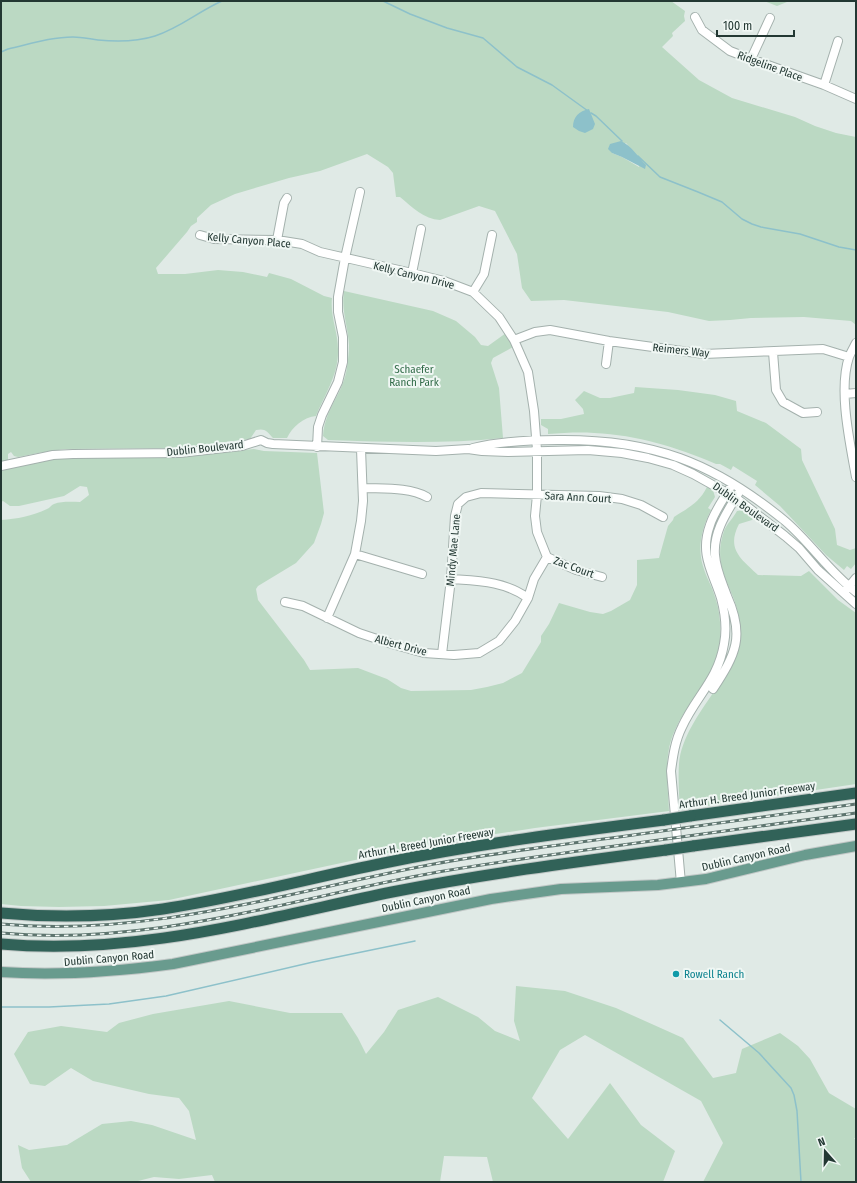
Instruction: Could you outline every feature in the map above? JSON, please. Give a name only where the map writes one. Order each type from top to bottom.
[{"type":"highway","name":"Arthur H. Breed Junior Freeway","points":[[1,914],[75,916],[119,914],[162,909],[456,850],[856,793]]},
{"type":"highway","points":[[1,944],[31,946],[83,946],[164,939],[201,933],[439,883],[542,867],[856,824]]},
{"type":"main road","name":"Dublin Canyon Road","points":[[1,972],[85,974],[173,964],[512,895],[568,888],[681,883],[721,876],[805,855],[856,846]]},
{"type":"street","name":"Ridgeline Place","points":[[695,17],[702,30],[730,50],[824,85],[856,99]]},
{"type":"street","points":[[751,59],[770,18]]},
{"type":"street","points":[[824,85],[838,41]]},
{"type":"street","points":[[317,447],[318,427],[322,415],[338,382],[343,362],[343,337],[337,302],[360,192]]},
{"type":"street","points":[[277,240],[284,203],[287,198]]},
{"type":"street","points":[[412,272],[421,229]]},
{"type":"street","name":"Kelly Canyon Place","points":[[200,235],[214,238],[277,240],[302,244],[320,252],[345,258]]},
{"type":"street","points":[[473,292],[484,274],[492,235]]},
{"type":"street","name":"Kelly Canyon Drive","points":[[345,258],[412,272],[444,281],[473,292],[499,317],[514,340],[528,372],[537,450],[537,495],[535,516],[537,532],[547,557]]},
{"type":"street","name":"Reimers Way","points":[[514,340],[535,332],[550,330],[609,341],[704,354],[823,349],[849,357]]},
{"type":"street","points":[[606,364],[609,341]]},
{"type":"street","points":[[856,343],[849,357],[845,394],[856,477]]},
{"type":"street","points":[[773,352],[776,390],[783,402],[802,413],[818,412]]},
{"type":"street","points":[[845,394],[856,393]]},
{"type":"street","name":"Dublin Boulevard","points":[[1,466],[53,455],[180,453],[242,446],[260,440],[273,444],[317,447],[436,451],[468,449],[494,444],[536,440],[584,440],[639,446],[665,452],[708,469],[753,496],[786,522],[802,537],[817,555],[856,592]]},
{"type":"street","points":[[327,618],[355,554],[362,521],[362,449]]},
{"type":"street","name":"Dublin Boulevard","points":[[468,449],[508,452],[537,450],[588,450],[622,453],[673,465],[694,474],[727,492],[786,536],[799,548],[818,570],[853,602]]},
{"type":"street","points":[[681,883],[671,771],[676,743],[682,727],[713,677],[719,664],[725,642],[724,611],[721,597],[710,571],[706,549],[710,526],[732,484]]},
{"type":"street","points":[[363,488],[402,490],[420,493],[427,497]]},
{"type":"street","points":[[672,777],[676,771],[681,743],[688,726],[729,664],[736,645],[736,619],[716,568],[715,554],[718,530],[741,489]]},
{"type":"street","name":"Mindy Mae Lane","points":[[442,654],[451,579],[455,516],[458,504],[466,497],[481,494],[537,495]]},
{"type":"street","name":"Sara Ann Court","points":[[537,495],[599,496],[622,499],[642,505],[663,516]]},
{"type":"street","points":[[355,554],[422,574]]},
{"type":"street","name":"Zac Court","points":[[547,557],[576,570],[602,577]]},
{"type":"street","name":"Albert Drive","points":[[285,602],[303,606],[359,633],[392,644],[424,652],[442,654],[454,655],[479,653],[499,641],[514,621],[528,598],[534,579],[547,557]]},
{"type":"street","points":[[843,594],[856,578]]},
{"type":"street","points":[[451,579],[485,582],[510,587],[528,598]]},
{"type":"street","points":[[853,602],[856,592]]},
{"type":"green space","points":[[1,1],[671,1],[685,11],[685,21],[672,33],[673,36],[662,47],[699,80],[732,98],[795,117],[836,133],[856,137],[856,325],[851,321],[804,317],[751,318],[709,321],[668,312],[564,300],[531,301],[522,288],[517,254],[495,211],[479,206],[440,220],[423,215],[400,197],[396,197],[393,173],[388,167],[367,154],[320,171],[289,178],[235,194],[211,205],[197,218],[197,222],[191,226],[156,268],[158,274],[185,274],[218,270],[243,272],[267,277],[269,273],[291,279],[324,296],[332,298],[332,311],[338,343],[338,358],[331,384],[316,416],[307,418],[299,423],[287,438],[273,438],[266,431],[259,429],[256,430],[250,439],[175,448],[65,449],[18,457],[14,456],[11,452],[8,454],[8,461],[1,463]],"holes":[[[626,143],[641,161],[639,167],[612,153]]]},
{"type":"green space","points":[[764,1],[809,1],[787,2],[777,6]]},
{"type":"green space","name":"Schaefer Ranch Park","points":[[344,291],[433,311],[456,321],[475,337],[481,345],[488,346],[506,333],[515,346],[493,358],[491,363],[499,388],[503,438],[437,442],[394,442],[328,440],[323,436],[327,417],[342,385],[347,367],[349,345],[343,305]]},
{"type":"green space","points":[[635,387],[678,390],[715,395],[736,401],[737,411],[766,423],[801,449],[802,460],[835,529],[837,545],[850,550],[856,548],[856,563],[851,569],[847,566],[844,570],[826,555],[780,506],[755,485],[757,481],[733,466],[731,470],[720,464],[716,464],[671,447],[626,436],[588,433],[548,434],[548,429],[541,425],[541,419],[561,419],[584,414],[583,409],[575,400],[584,391],[600,398],[610,398],[634,393]]},
{"type":"green space","points":[[254,449],[264,451],[317,453],[324,513],[314,543],[296,563],[258,586],[256,589],[258,600],[310,670],[358,668],[387,679],[401,688],[411,691],[471,690],[503,683],[522,673],[541,642],[541,636],[549,624],[559,603],[590,612],[603,614],[630,600],[637,585],[637,560],[659,558],[668,526],[674,517],[697,501],[707,487],[713,490],[715,497],[708,508],[711,510],[703,530],[700,552],[704,570],[714,593],[718,608],[720,642],[714,666],[681,719],[671,740],[667,770],[669,811],[535,828],[425,845],[169,900],[104,906],[59,907],[1,904],[1,520],[30,515],[48,509],[53,504],[57,503],[80,502],[89,495],[87,487],[80,486],[64,496],[19,506],[10,506],[3,501],[1,502],[1,465],[70,457],[154,458]]},
{"type":"green space","points":[[744,510],[754,518],[739,524],[734,540],[737,553],[746,564],[758,575],[801,576],[809,571],[838,600],[856,613],[856,784],[680,810],[679,764],[683,745],[697,718],[731,667],[738,649],[740,634],[739,618],[733,596],[722,567],[720,556],[721,544],[725,529],[737,511]]},
{"type":"green space","points":[[516,986],[565,991],[616,1008],[683,1038],[713,1078],[736,1073],[742,1049],[780,1033],[798,1046],[810,1059],[829,1093],[856,1109],[856,1138],[854,1138],[856,1141],[856,1182],[703,1182],[723,1143],[701,1101],[585,1035],[560,1050],[532,1098],[568,1139],[610,1083],[641,1125],[675,1151],[663,1182],[493,1182],[487,1157],[444,1156],[440,1182],[215,1182],[212,1175],[179,1179],[154,1177],[134,1182],[31,1182],[22,1168],[18,1145],[29,1150],[67,1145],[102,1124],[131,1121],[152,1125],[196,1140],[189,1111],[179,1098],[149,1094],[93,1081],[71,1068],[45,1086],[30,1084],[14,1054],[28,1032],[61,1026],[107,1032],[119,1023],[153,1014],[229,1001],[290,1013],[342,1013],[366,1054],[384,1032],[398,1010],[438,997],[478,1017],[495,1031],[520,1041],[514,1021]]},
{"type":"water","points":[[589,109],[595,124],[593,129],[585,133],[573,127],[573,123],[577,115],[582,111]]},
{"type":"water","points":[[621,141],[632,149],[646,165],[645,169],[612,153],[608,149],[610,144]]},
{"type":"waterway","points":[[1,52],[40,41],[65,37],[119,41],[148,38],[173,29],[222,1]]},
{"type":"waterway","points":[[383,1],[410,14],[447,28],[483,38],[517,67],[552,85],[588,111]]},
{"type":"waterway","points":[[591,113],[622,141]]},
{"type":"waterway","points":[[638,156],[660,177],[722,202],[742,219],[752,224],[800,234],[839,247],[856,250]]},
{"type":"waterway","points":[[1,1007],[49,1007],[109,1004],[166,996],[313,962],[415,941]]},
{"type":"waterway","points":[[720,1020],[759,1053],[791,1088],[797,1111],[801,1182]]},
{"type":"railway","points":[[1,924],[56,927],[111,924],[165,918],[273,899],[380,875],[457,860],[526,849],[856,804]]},
{"type":"railway","points":[[1,933],[57,935],[112,933],[167,927],[221,918],[460,868],[856,813]]},
{"type":"place","name":"Rowell Ranch","points":[[676,974]]}]
